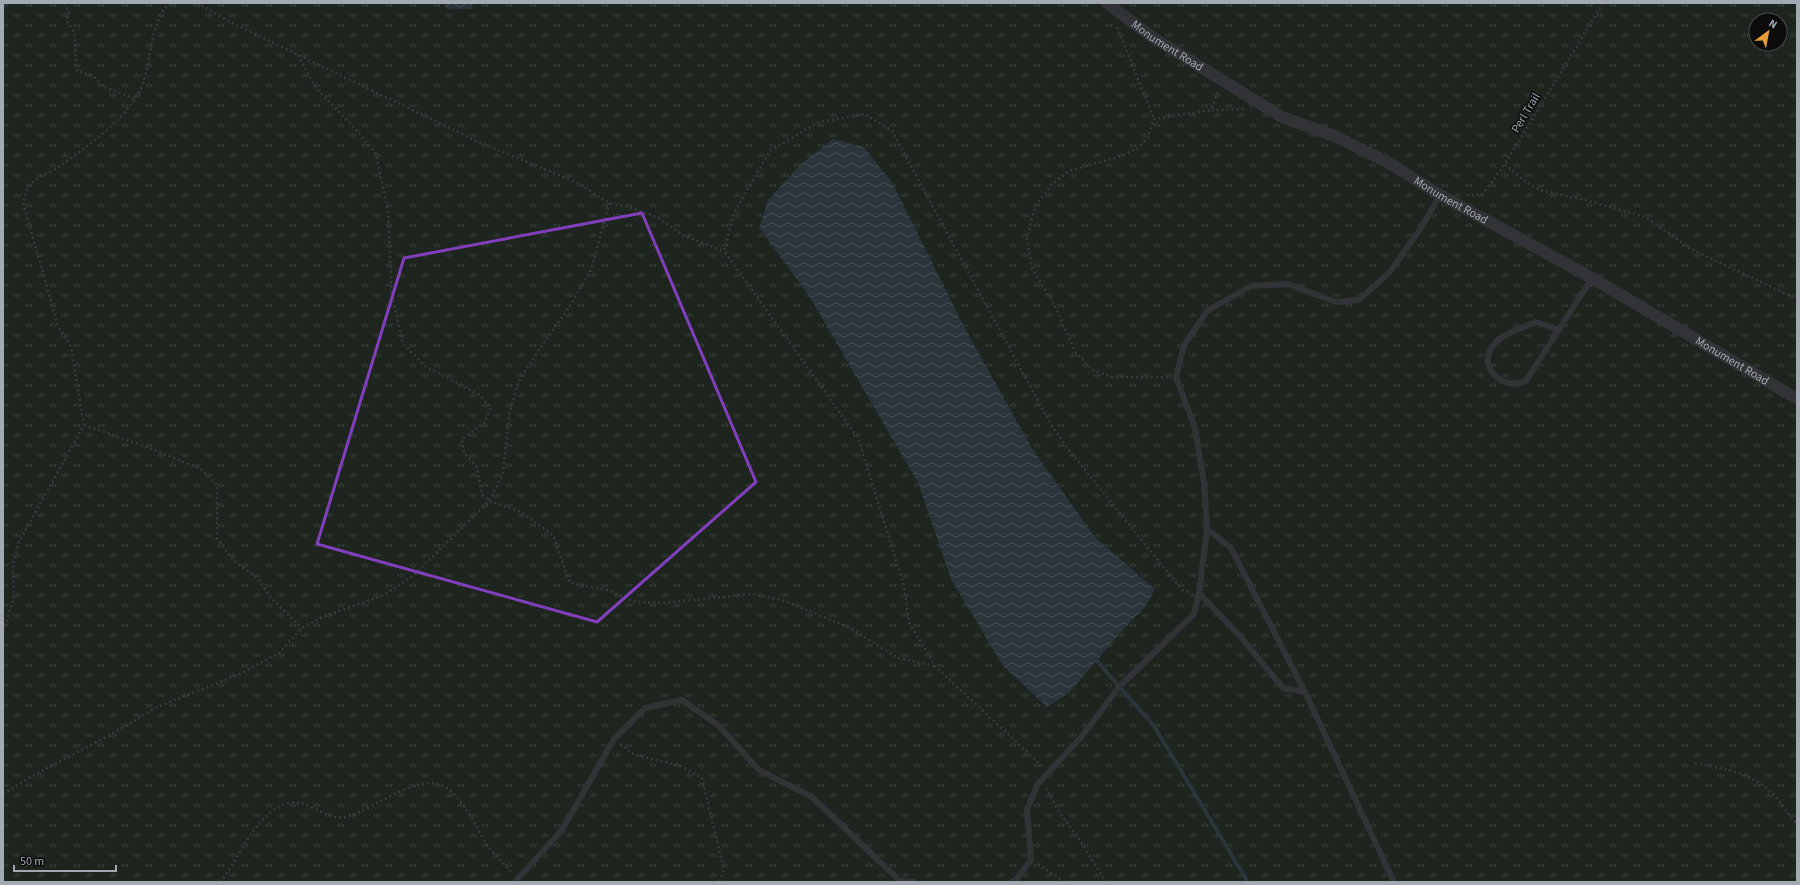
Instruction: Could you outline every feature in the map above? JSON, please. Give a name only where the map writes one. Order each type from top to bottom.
[{"type":"street","name":"Monument Road","points":[[1107,3],[1152,37],[1282,117],[1344,140],[1389,163],[1440,195],[1592,278],[1786,393],[1797,398]]},
{"type":"lane","points":[[1011,882],[1015,881],[1031,860],[1027,809],[1038,784],[1082,736],[1119,687],[1194,614],[1199,593],[1207,529],[1204,483],[1195,428],[1176,377],[1184,345],[1207,312],[1251,286],[1288,284],[1336,302],[1359,300],[1389,273],[1421,228],[1440,195]]},
{"type":"lane","points":[[1559,330],[1536,322],[1498,340],[1490,350],[1489,356],[1490,368],[1493,374],[1502,382],[1508,384],[1526,381],[1559,330],[1592,278]]},
{"type":"lane","points":[[1207,529],[1231,548],[1305,692],[1394,882]]},
{"type":"lane","points":[[1199,593],[1239,636],[1283,688],[1305,692]]},
{"type":"lane","points":[[516,880],[562,830],[614,739],[645,708],[682,700],[718,725],[759,770],[812,797],[900,881],[914,882]]},
{"type":"path","points":[[64,3],[69,11],[68,21],[74,32],[77,71],[92,75],[102,86],[136,99]]},
{"type":"path","points":[[3,632],[14,598],[13,564],[20,542],[84,425],[71,347],[58,326],[23,203],[28,186],[57,167],[113,124],[136,99],[147,68],[154,36],[162,10],[170,3]]},
{"type":"path","points":[[197,3],[232,23],[483,144],[576,182],[609,203],[625,206],[657,217],[684,236],[724,251],[858,438],[904,586],[909,622],[935,666],[1049,772]]},
{"type":"path","name":"Perl Trail","points":[[1461,195],[1482,195],[1505,164],[1603,3]]},
{"type":"path","points":[[1117,26],[1154,119],[1148,138],[1137,149],[1069,171],[1052,185],[1041,198],[1033,214],[1027,238],[1032,269],[1054,304],[1076,353],[1093,370],[1111,377],[1176,377]]},
{"type":"path","points":[[298,55],[316,88],[358,132],[376,154],[388,211],[392,295],[402,344],[425,366],[478,394],[491,407],[484,423],[462,439],[464,453],[477,467],[482,495],[490,501],[522,512],[554,536],[570,583],[608,590],[636,602],[664,603],[751,594],[782,600],[850,628],[898,658],[935,666]]},
{"type":"path","points":[[1211,110],[1223,81]]},
{"type":"path","points":[[1154,119],[1211,110],[1267,108]]},
{"type":"path","points":[[724,251],[734,214],[770,151],[819,122],[865,114],[892,131],[1050,423],[1069,450],[1182,590],[1199,593]]},
{"type":"path","points":[[1505,164],[1519,177],[1539,190],[1585,200],[1645,217],[1690,249],[1797,300]]},
{"type":"path","points":[[3,794],[34,775],[112,734],[157,707],[240,674],[279,653],[302,628],[320,618],[384,595],[413,576],[490,501],[503,474],[509,415],[518,383],[538,351],[568,309],[591,270],[609,203]]},
{"type":"path","points":[[84,425],[144,446],[201,469],[217,484],[216,538],[233,560],[257,578],[270,597],[302,628]]},
{"type":"path","points":[[614,739],[635,755],[681,766],[702,778],[724,870],[719,882]]},
{"type":"path","points":[[1695,763],[1739,772],[1754,778],[1776,797],[1797,824]]},
{"type":"path","points":[[1042,780],[1059,812],[1080,840],[1106,882]]},
{"type":"path","points":[[220,882],[228,873],[257,827],[275,809],[289,803],[301,803],[332,816],[349,816],[410,787],[434,784],[442,786],[456,795],[489,847],[516,880]]},
{"type":"path","points":[[1031,860],[1065,882]]},
{"type":"highlighted area","points":[[642,213],[756,482],[597,622],[317,544],[404,258]]},
{"type":"green space","points":[[3,3],[443,3],[447,9],[472,9],[473,3],[1797,3],[1797,882],[3,882]],"holes":[[[893,184],[967,332],[1032,448],[1094,536],[1155,589],[1147,605],[1120,633],[951,579],[918,483],[809,296],[759,228]]]},
{"type":"water","points":[[443,3],[473,3],[472,9],[447,9]]},
{"type":"water","points":[[833,139],[864,147],[893,184],[967,332],[1032,448],[1094,536],[1155,589],[1147,605],[1120,633],[1069,693],[1047,707],[1003,666],[951,579],[918,483],[809,296],[759,228],[768,200],[801,164]]},
{"type":"waterway","points":[[1095,659],[1154,726],[1248,882]]}]
